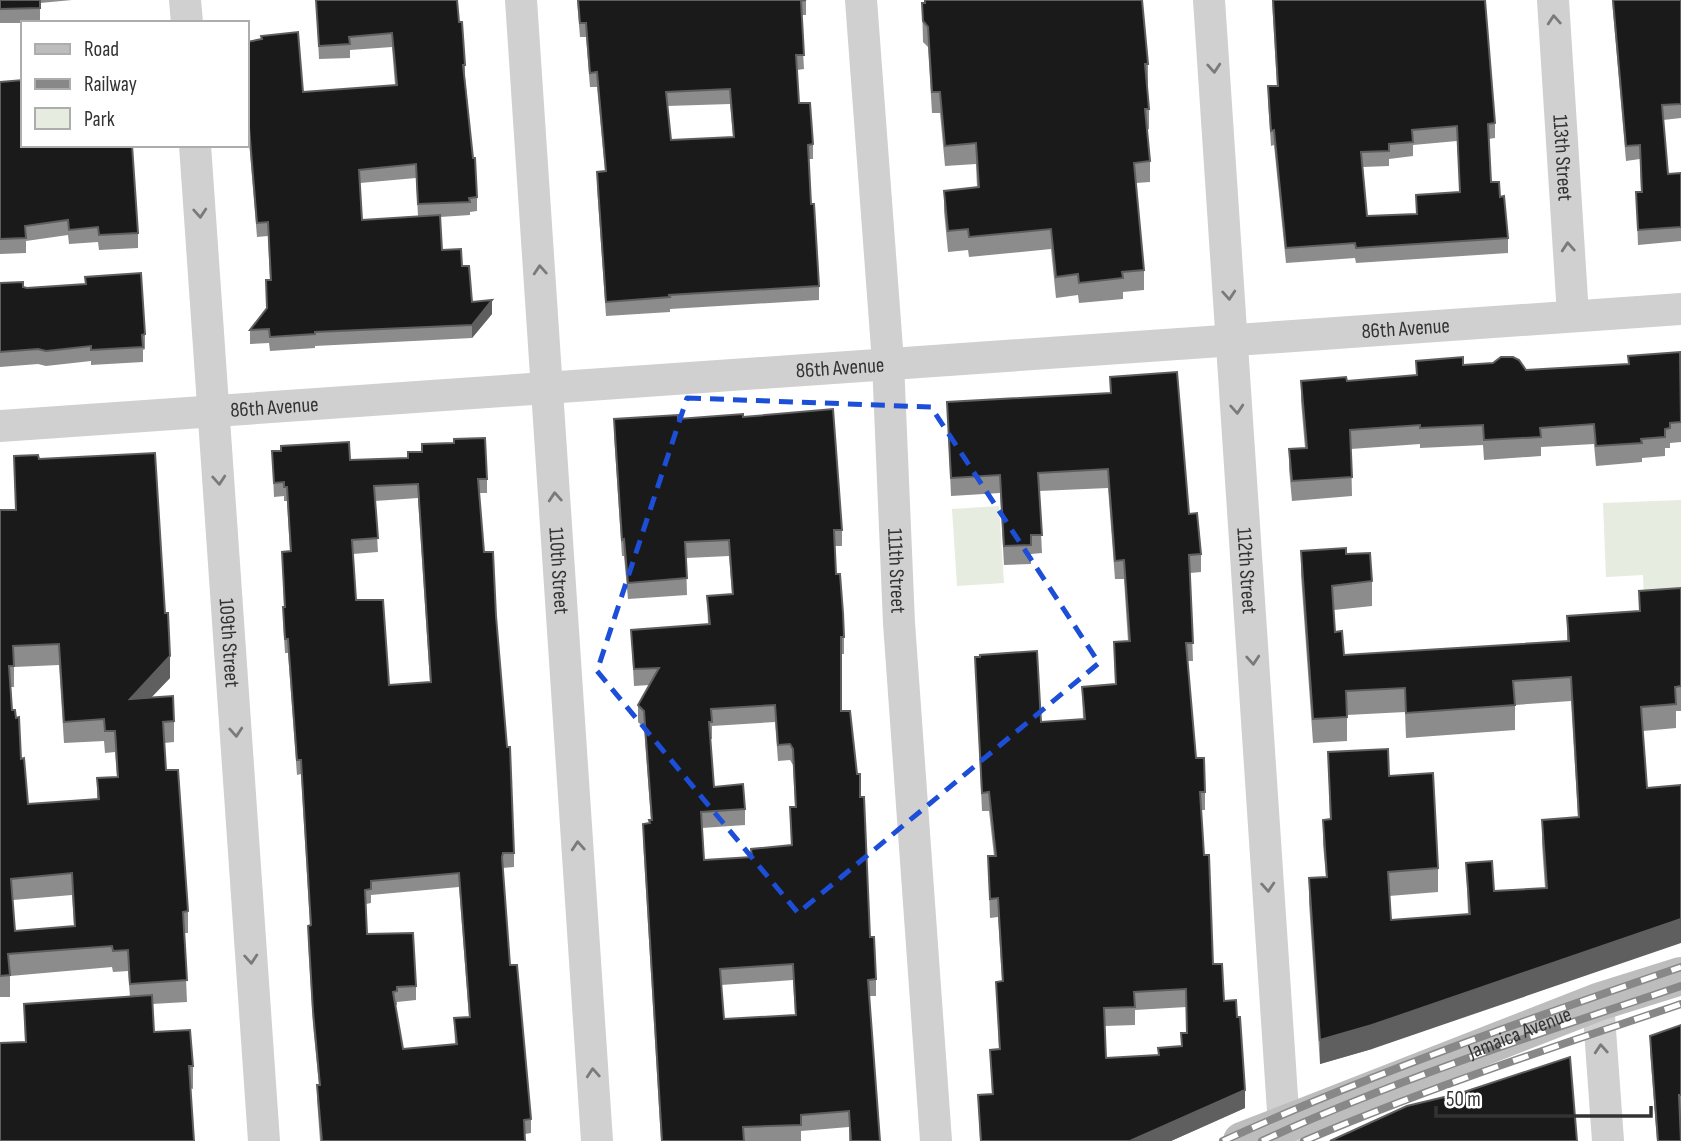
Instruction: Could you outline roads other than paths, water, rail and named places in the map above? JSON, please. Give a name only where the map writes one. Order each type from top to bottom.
[{"type":"main road","name":"Jamaica Avenue","points":[[1242,1141],[1284,1132],[1598,1002],[1681,976]]},
{"type":"street","points":[[185,0],[187,21]]},
{"type":"street","name":"110th Street","points":[[522,0],[597,1141]]},
{"type":"street","name":"111th Street","points":[[861,0],[888,362],[899,623],[936,1141]]},
{"type":"street","name":"112th Street","points":[[1209,0],[1284,1132]]},
{"type":"street","name":"113th Street","points":[[1553,0],[1573,315]]},
{"type":"street","name":"109th Street","points":[[195,147],[264,1141]]},
{"type":"street","name":"86th Avenue","points":[[0,426],[888,362],[1681,309]]},
{"type":"street","points":[[1598,1002],[1608,1141]]},
{"type":"railway","points":[[1223,1141],[1393,1070],[1681,967]]},
{"type":"railway","points":[[1262,1141],[1417,1077],[1681,986]]},
{"type":"railway","points":[[1304,1141],[1444,1086],[1681,1004]]}]
